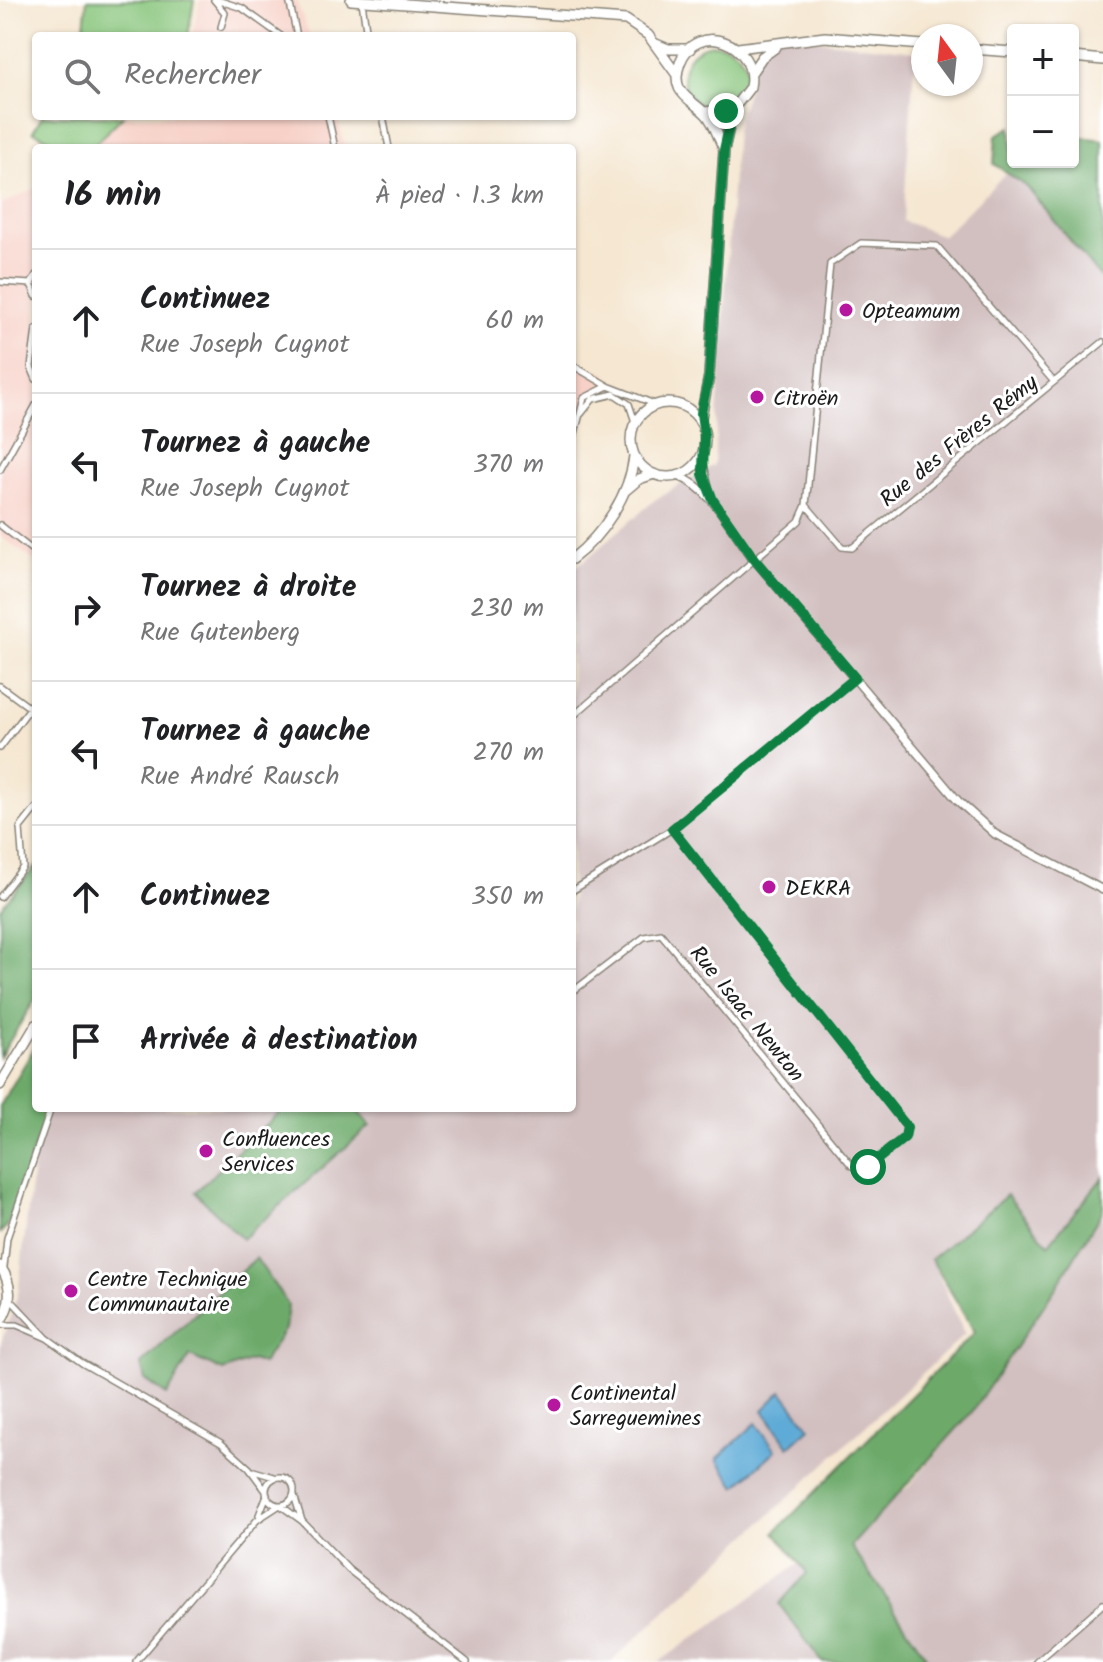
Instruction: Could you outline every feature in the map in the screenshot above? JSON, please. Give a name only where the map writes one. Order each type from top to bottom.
[{"type":"main road","points":[[351,0],[626,20],[640,27],[656,44],[677,75],[685,98],[705,112],[724,150]]},
{"type":"main road","points":[[738,48],[825,37],[911,44]]},
{"type":"main road","points":[[677,75],[681,60],[690,49],[710,39],[725,41],[738,48],[747,59],[751,73]]},
{"type":"main road","points":[[656,44],[668,49],[690,49]]},
{"type":"main road","points":[[622,495],[639,479],[654,474],[678,476],[691,468],[701,456],[705,443],[700,422],[706,390],[724,150],[733,109],[747,93],[751,73],[762,57],[781,44]]},
{"type":"main road","points":[[983,50],[1007,52]]},
{"type":"main road","points":[[1079,58],[1103,60]]},
{"type":"main road","points":[[705,112],[733,109]]},
{"type":"main road","points":[[576,555],[598,535],[622,495],[634,456],[630,439],[635,422],[657,405],[680,405],[706,390]]},
{"type":"main road","points":[[680,405],[700,422]]},
{"type":"main road","points":[[634,456],[654,474]]},
{"type":"main road","points":[[0,1085],[32,1032]]},
{"type":"main road","points":[[0,1324],[10,1299],[2,1269]]},
{"type":"street","points":[[216,0],[225,13],[221,27]]},
{"type":"street","points":[[216,0],[242,8],[275,32]]},
{"type":"street","points":[[289,0],[296,32]]},
{"type":"street","points":[[362,1],[366,32]]},
{"type":"street","points":[[329,120],[334,144]]},
{"type":"street","points":[[384,120],[388,144]]},
{"type":"street","name":"Rue des Frères Rémy","points":[[861,243],[937,246],[1054,382],[852,548],[842,547],[806,505],[830,264],[861,243]]},
{"type":"street","points":[[0,282],[31,284]]},
{"type":"street","points":[[1054,382],[1103,342]]},
{"type":"street","points":[[576,367],[608,386],[657,405]]},
{"type":"street","points":[[576,431],[581,404],[589,393],[608,386]]},
{"type":"street","points":[[581,414],[593,399],[614,394],[629,404],[635,422]]},
{"type":"street","points":[[0,470],[32,415]]},
{"type":"street","points":[[701,456],[705,483],[713,500],[755,560],[958,801],[995,834],[1103,890]]},
{"type":"street","points":[[678,476],[698,486],[713,500]]},
{"type":"street","points":[[576,714],[799,521],[806,505]]},
{"type":"street","points":[[0,525],[32,550]]},
{"type":"street","points":[[576,889],[672,829],[855,678]]},
{"type":"street","points":[[0,686],[30,708]]},
{"type":"street","points":[[0,748],[32,705]]},
{"type":"street","points":[[0,897],[23,867],[20,828],[32,813]]},
{"type":"street","name":"Rue Isaac Newton","points":[[576,989],[644,937],[661,934],[852,1166],[868,1167],[905,1137],[907,1127],[672,829]]},
{"type":"street","points":[[2,1269],[7,1238],[50,1112]]},
{"type":"street","points":[[0,1245],[7,1238]]},
{"type":"street","points":[[10,1299],[47,1338],[82,1363],[218,1442],[249,1468],[272,1502],[302,1521],[349,1570],[467,1662]]},
{"type":"street","points":[[0,1324],[17,1325],[47,1338]]},
{"type":"street","points":[[249,1468],[291,1482],[302,1521]]},
{"type":"street","points":[[257,1520],[275,1477]]},
{"type":"street","points":[[136,1662],[257,1520],[294,1495]]},
{"type":"street","points":[[1037,1662],[1103,1604]]},
{"type":"shaded area","points":[[200,0],[296,0],[308,32],[193,32]]},
{"type":"shaded area","points":[[764,34],[911,51],[912,96],[903,221],[943,236],[1006,173],[1027,187],[1103,281],[1103,1177],[1048,1246],[931,1259],[965,1334],[611,1662],[0,1662],[0,1346],[18,1294],[40,1112],[576,1112],[576,568],[656,499],[714,465],[736,129]]},
{"type":"shaded area","points":[[119,120],[338,120],[344,144],[93,144]]},
{"type":"shaded area","points":[[32,190],[32,559],[0,536],[0,205]]},
{"type":"shaded area","points":[[576,363],[607,374],[576,437]]},
{"type":"shaded area","points":[[1103,1210],[1103,1662],[659,1662],[907,1488],[972,1412],[1057,1286]]},
{"type":"green space","points":[[87,0],[194,0],[189,32],[83,32]]},
{"type":"green space","points":[[715,44],[733,50],[741,58],[747,76],[741,94],[733,102],[715,108],[697,102],[689,94],[683,76],[689,58],[697,50]]},
{"type":"green space","points":[[40,120],[119,120],[95,144],[57,144],[33,131]]},
{"type":"green space","points":[[1007,129],[1007,168],[1079,168],[1079,137],[1103,140],[1103,281],[1027,187],[994,164],[996,135]]},
{"type":"green space","points":[[32,871],[32,1005],[0,1057],[0,908]]},
{"type":"green space","points":[[32,1052],[32,1112],[47,1112],[8,1225],[0,1233],[0,1106]]},
{"type":"green space","points":[[280,1112],[358,1112],[370,1126],[242,1239],[195,1192]]},
{"type":"green space","points":[[1103,1177],[1103,1210],[1057,1286],[972,1412],[851,1546],[930,1662],[822,1662],[779,1604],[807,1573],[775,1532],[975,1332],[931,1259],[1007,1195],[1048,1245]]},
{"type":"green space","points":[[256,1258],[288,1305],[285,1329],[262,1364],[252,1360],[223,1371],[190,1356],[167,1395],[145,1380],[141,1364]]},
{"type":"water","points":[[782,1391],[810,1428],[789,1447],[763,1410]]},
{"type":"water","points":[[756,1423],[776,1450],[736,1487],[717,1459]]},
{"type":"place","name":"Opteamum","points":[[846,310]]},
{"type":"place","name":"Citroën","points":[[757,397]]},
{"type":"place","name":"DEKRA","points":[[769,887]]},
{"type":"place","name":"Confluences Services","points":[[206,1151]]},
{"type":"place","name":"Centre Technique Communautaire","points":[[71,1291]]},
{"type":"place","name":"Continental Sarreguemines","points":[[554,1405]]},
{"type":"route","points":[[726,111],[733,109],[724,150],[709,376],[700,422],[705,443],[701,456],[705,483],[713,500],[755,560],[855,678],[672,829],[907,1127],[905,1137],[868,1167]]}]
